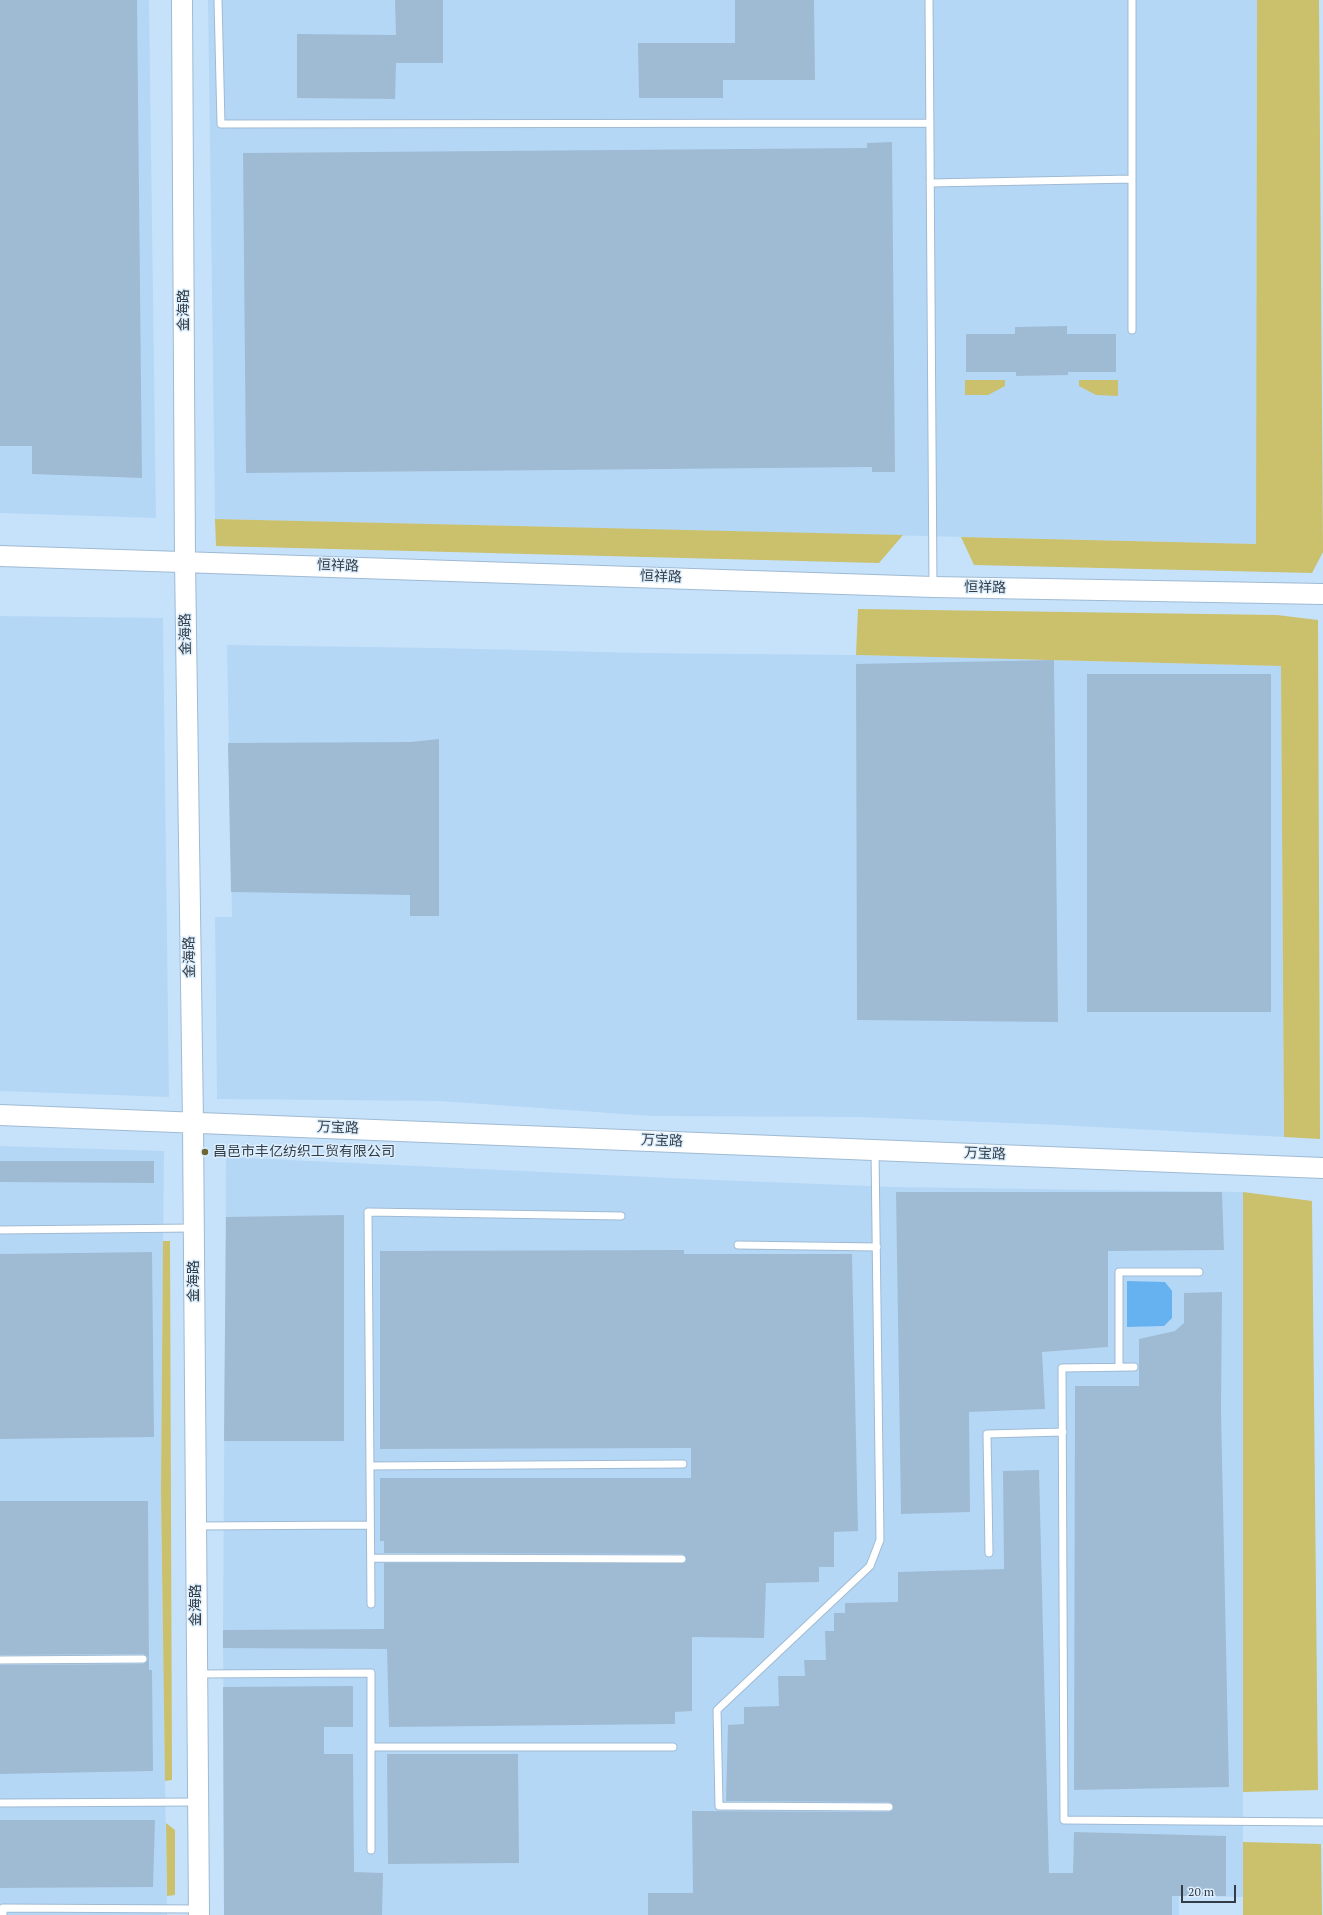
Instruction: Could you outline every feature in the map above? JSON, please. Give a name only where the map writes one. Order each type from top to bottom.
[{"type":"street","name":"金海路","points":[[182,0],[185,561],[193,1122],[199,1912]]},
{"type":"street","name":"恒祥路","points":[[0,556],[933,587],[1323,594]]},
{"type":"street","name":"万宝路","points":[[0,1114],[1323,1168]]},
{"type":"lane","points":[[218,0],[221,124],[930,123]]},
{"type":"lane","points":[[928,0],[933,587]]},
{"type":"lane","points":[[1132,0],[1132,330]]},
{"type":"lane","points":[[930,183],[1132,179]]},
{"type":"lane","points":[[875,1150],[880,1540],[870,1566],[717,1710],[719,1806],[888,1807]]},
{"type":"lane","points":[[371,1604],[368,1212],[621,1216]]},
{"type":"lane","points":[[0,1230],[194,1228]]},
{"type":"lane","points":[[738,1245],[877,1247]]},
{"type":"lane","points":[[1120,1367],[1120,1272],[1199,1272]]},
{"type":"lane","points":[[1134,1367],[1062,1368],[1064,1820],[1323,1822]]},
{"type":"lane","points":[[989,1553],[987,1434],[1063,1432]]},
{"type":"lane","points":[[370,1466],[683,1464]]},
{"type":"lane","points":[[196,1526],[370,1525]]},
{"type":"lane","points":[[371,1558],[682,1559]]},
{"type":"lane","points":[[0,1660],[143,1660]]},
{"type":"lane","points":[[197,1674],[371,1673],[371,1850]]},
{"type":"lane","points":[[372,1747],[673,1747]]},
{"type":"lane","points":[[0,1803],[198,1802]]},
{"type":"lane","points":[[3,1915],[2,1908],[199,1912]]},
{"type":"shaded area","points":[[0,0],[149,0],[156,518],[0,513]]},
{"type":"shaded area","points":[[208,0],[1257,0],[1256,544],[215,519]]},
{"type":"shaded area","points":[[1257,0],[1319,0],[1323,552],[1312,573],[974,565],[961,537],[1256,544]]},
{"type":"shaded area","points":[[965,380],[1005,380],[1005,386],[988,395],[965,395]]},
{"type":"shaded area","points":[[1079,380],[1118,380],[1118,396],[1096,395],[1079,386]]},
{"type":"shaded area","points":[[215,519],[903,535],[879,563],[216,546]]},
{"type":"shaded area","points":[[858,609],[1277,615],[1318,620],[1320,1139],[1284,1137],[1281,666],[856,655]]},
{"type":"shaded area","points":[[0,616],[163,618],[169,1097],[0,1091]]},
{"type":"shaded area","points":[[227,645],[643,653],[856,655],[1281,666],[1284,1137],[1059,1125],[857,1117],[651,1116],[440,1101],[217,1099],[215,917],[232,917]]},
{"type":"shaded area","points":[[0,1146],[164,1151],[161,1492],[167,1915],[0,1915]]},
{"type":"shaded area","points":[[226,1157],[896,1187],[1243,1192],[1243,1897],[1179,1896],[1179,1915],[224,1915],[223,1630]]},
{"type":"shaded area","points":[[1243,1192],[1312,1201],[1318,1790],[1243,1792]]},
{"type":"shaded area","points":[[163,1241],[170,1241],[172,1780],[165,1781],[161,1492]]},
{"type":"shaded area","points":[[166,1823],[175,1830],[175,1895],[167,1896]]},
{"type":"shaded area","points":[[1243,1842],[1321,1844],[1322,1915],[1243,1915]]},
{"type":"water","points":[[1127,1281],[1165,1282],[1172,1291],[1172,1318],[1164,1326],[1127,1327]]},
{"type":"building","points":[[0,0],[137,0],[142,478],[32,474],[32,446],[0,446]]},
{"type":"building","points":[[395,0],[443,0],[443,63],[396,63],[395,99],[297,98],[297,34],[396,35]]},
{"type":"building","points":[[735,0],[814,0],[815,80],[723,80],[723,98],[639,98],[638,43],[735,43]]},
{"type":"building","points":[[892,142],[895,472],[872,472],[872,467],[246,473],[243,153],[867,148],[867,143]]},
{"type":"building","points":[[1067,326],[1067,334],[1116,334],[1116,372],[1068,372],[1068,375],[1016,376],[1016,372],[966,372],[966,334],[1015,334],[1015,327]]},
{"type":"building","points":[[1054,660],[1058,1022],[857,1020],[856,664]]},
{"type":"building","points":[[1087,674],[1271,674],[1271,1012],[1087,1012]]},
{"type":"building","points":[[439,739],[439,916],[410,916],[410,895],[231,892],[228,743],[411,742]]},
{"type":"building","points":[[0,1161],[154,1161],[154,1183],[0,1182]]},
{"type":"building","points":[[896,1192],[1222,1192],[1224,1250],[1108,1251],[1108,1347],[1042,1352],[1045,1409],[969,1412],[970,1512],[901,1514]]},
{"type":"building","points":[[344,1215],[344,1441],[224,1441],[226,1217]]},
{"type":"building","points":[[684,1250],[684,1254],[852,1254],[858,1531],[834,1532],[834,1567],[819,1567],[819,1582],[766,1583],[764,1638],[692,1637],[692,1711],[675,1712],[675,1724],[389,1727],[387,1649],[223,1648],[223,1630],[384,1629],[384,1563],[685,1563],[686,1557],[682,1554],[384,1553],[384,1541],[380,1541],[380,1478],[691,1478],[691,1448],[380,1449],[380,1251]]},
{"type":"building","points":[[152,1252],[154,1437],[0,1439],[0,1254]]},
{"type":"building","points":[[1222,1292],[1221,1411],[1229,1787],[1074,1790],[1075,1386],[1139,1386],[1139,1339],[1175,1331],[1184,1323],[1184,1293]]},
{"type":"building","points":[[1039,1470],[1049,1873],[1073,1873],[1074,1832],[1226,1836],[1226,1896],[1172,1896],[1172,1915],[648,1915],[648,1893],[693,1893],[692,1811],[889,1812],[893,1810],[893,1805],[889,1802],[726,1801],[728,1725],[744,1724],[744,1707],[779,1706],[778,1676],[805,1676],[804,1660],[826,1660],[825,1631],[834,1631],[834,1613],[845,1613],[845,1603],[898,1602],[898,1572],[1004,1569],[1003,1471]]},
{"type":"building","points":[[0,1501],[148,1501],[149,1670],[152,1670],[153,1771],[0,1774],[0,1665],[143,1664],[148,1659],[147,1656],[143,1654],[0,1655]]},
{"type":"building","points":[[353,1686],[353,1727],[324,1727],[324,1754],[353,1754],[354,1872],[383,1873],[382,1915],[224,1915],[223,1687]]},
{"type":"building","points":[[387,1754],[518,1754],[519,1863],[388,1864]]},
{"type":"building","points":[[0,1820],[155,1820],[153,1887],[0,1888]]},
{"type":"place","name":"昌邑市丰亿纺织工贸有限公司","points":[[205,1152]]}]
